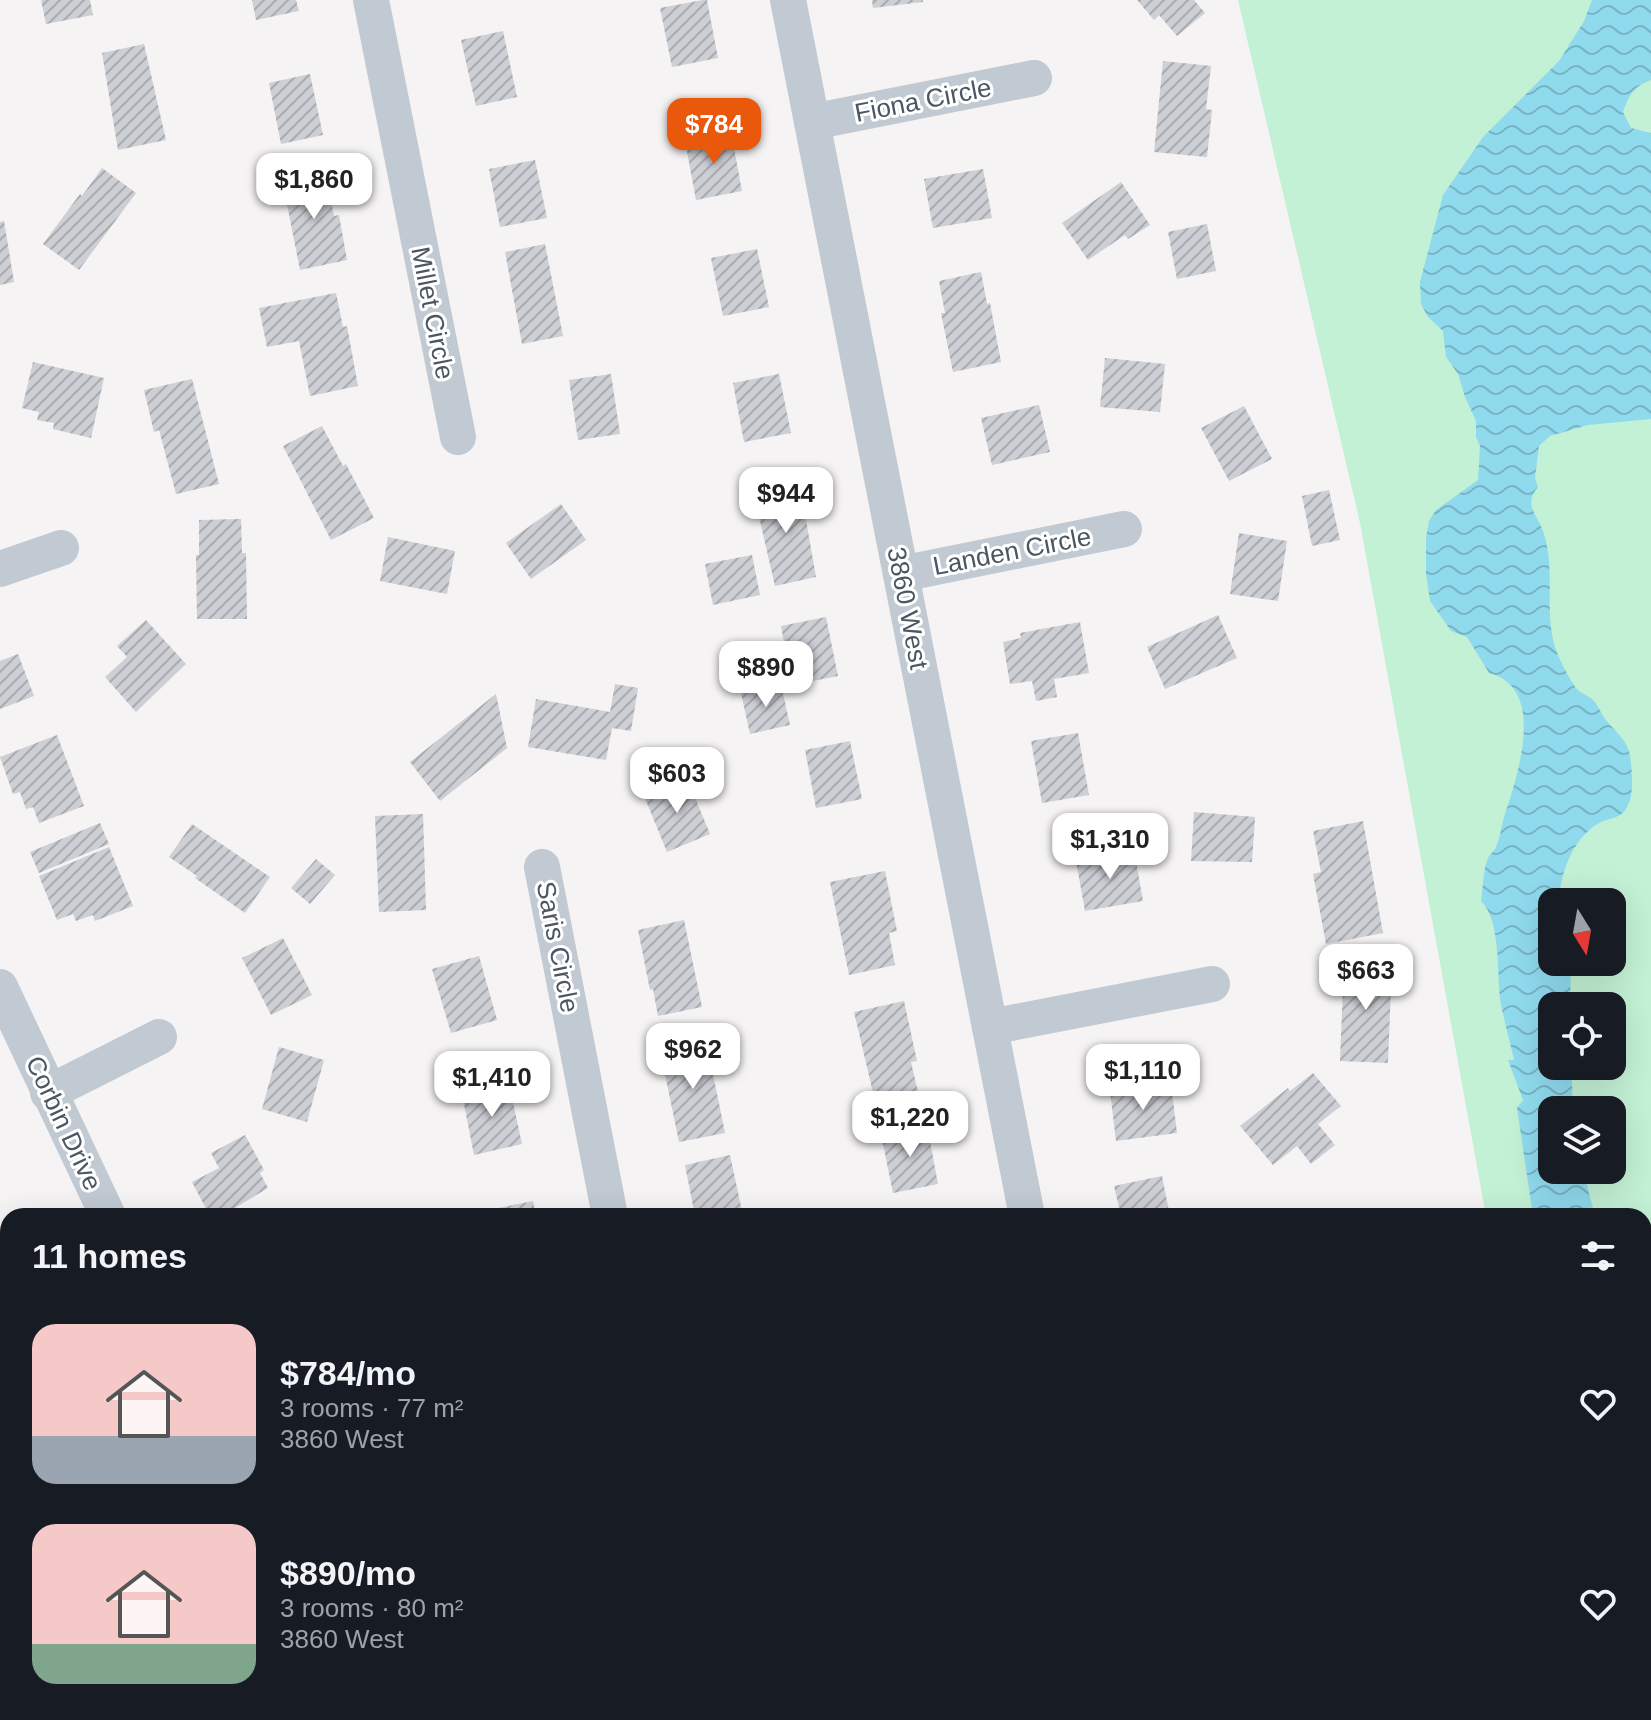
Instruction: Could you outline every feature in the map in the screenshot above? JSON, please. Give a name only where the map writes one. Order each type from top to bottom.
[{"type":"street","name":"Millet Circle","points":[[371,0],[458,437]]},
{"type":"street","name":"3860 West","points":[[788,0],[1025,1208]]},
{"type":"street","name":"Fiona Circle","points":[[812,122],[1034,78]]},
{"type":"street","name":"Landen Circle","points":[[901,574],[1124,529]]},
{"type":"street","points":[[0,569],[61,548]]},
{"type":"street","name":"Saris Circle","points":[[542,867],[608,1208]]},
{"type":"street","points":[[990,1027],[1212,984]]},
{"type":"street","name":"Corbin Drive","points":[[0,987],[104,1208]]},
{"type":"street","points":[[48,1093],[159,1037]]},
{"type":"green space","points":[[1238,0],[1651,0],[1651,1208],[1485,1208],[1360,523]]},
{"type":"water","points":[[1592,0],[1651,0],[1651,80],[1633,92],[1623,112],[1631,128],[1651,133],[1651,419],[1588,425],[1550,436],[1539,446],[1535,478],[1538,487],[1531,504],[1547,544],[1553,641],[1576,688],[1593,700],[1626,744],[1630,755],[1631,797],[1623,812],[1599,823],[1582,838],[1565,868],[1561,888],[1538,888],[1538,976],[1571,976],[1570,992],[1538,992],[1538,1080],[1572,1080],[1573,1096],[1538,1096],[1538,1184],[1587,1184],[1593,1208],[1532,1208],[1517,1108],[1523,1100],[1508,1060],[1514,1060],[1501,1005],[1495,935],[1488,910],[1481,901],[1486,862],[1497,845],[1521,756],[1523,714],[1518,696],[1507,682],[1489,673],[1467,637],[1451,631],[1430,601],[1426,574],[1429,521],[1436,510],[1478,480],[1480,446],[1476,437],[1476,421],[1458,374],[1446,357],[1443,331],[1428,317],[1421,304],[1420,282],[1443,195],[1483,137],[1559,61],[1584,21]]},
{"type":"building","points":[[41,0],[90,0],[93,15],[46,24]]},
{"type":"building","points":[[252,0],[296,0],[299,11],[256,20]]},
{"type":"building","points":[[707,0],[718,58],[672,67],[660,8]]},
{"type":"building","points":[[872,0],[923,0],[923,2],[873,8]]},
{"type":"building","points":[[1137,0],[1194,0],[1205,13],[1177,36],[1159,15],[1154,20]]},
{"type":"building","points":[[503,31],[517,97],[476,106],[461,40]]},
{"type":"building","points":[[144,44],[166,140],[118,150],[102,53]]},
{"type":"building","points":[[1163,61],[1211,66],[1206,109],[1212,110],[1207,157],[1154,152]]},
{"type":"building","points":[[310,74],[323,135],[281,144],[269,83]]},
{"type":"building","points":[[731,132],[742,191],[696,200],[685,141]]},
{"type":"building","points":[[535,160],[547,218],[500,227],[489,169]]},
{"type":"building","points":[[102,168],[136,193],[79,270],[43,244]]},
{"type":"building","points":[[983,169],[992,218],[933,228],[924,179]]},
{"type":"building","points":[[325,170],[334,216],[339,215],[347,260],[300,270],[282,179]]},
{"type":"building","points":[[1121,182],[1150,225],[1128,239],[1125,235],[1088,260],[1062,223]]},
{"type":"building","points":[[4,221],[14,282],[0,285],[0,222]]},
{"type":"building","points":[[1207,224],[1216,271],[1177,279],[1168,232]]},
{"type":"building","points":[[545,244],[563,336],[522,344],[505,252]]},
{"type":"building","points":[[757,249],[769,307],[723,316],[711,258]]},
{"type":"building","points":[[981,272],[1001,362],[953,372],[941,313],[945,313],[939,281]]},
{"type":"building","points":[[336,293],[343,327],[347,326],[358,386],[310,396],[299,341],[267,347],[259,308]]},
{"type":"building","points":[[1105,358],[1165,364],[1160,412],[1100,407]]},
{"type":"building","points":[[33,362],[104,378],[91,438],[53,429],[54,423],[37,420],[39,412],[22,408]]},
{"type":"building","points":[[611,374],[620,434],[578,440],[569,380]]},
{"type":"building","points":[[779,374],[791,433],[744,442],[733,383]]},
{"type":"building","points":[[192,379],[219,484],[176,494],[159,430],[154,432],[144,390]]},
{"type":"building","points":[[1039,405],[1050,452],[992,465],[981,418]]},
{"type":"building","points":[[1244,406],[1272,459],[1229,481],[1201,428]]},
{"type":"building","points":[[322,426],[374,518],[331,540],[283,446]]},
{"type":"building","points":[[800,486],[816,577],[775,586],[754,495]]},
{"type":"building","points":[[1329,490],[1340,540],[1312,546],[1302,496]]},
{"type":"building","points":[[561,504],[586,540],[531,579],[506,543]]},
{"type":"building","points":[[241,519],[242,553],[246,553],[247,619],[197,619],[199,520]]},
{"type":"building","points":[[1239,533],[1287,541],[1278,601],[1230,594]]},
{"type":"building","points":[[388,537],[455,551],[447,594],[380,581]]},
{"type":"building","points":[[752,555],[760,595],[713,605],[705,564]]},
{"type":"building","points":[[1218,615],[1237,658],[1165,689],[1147,647]]},
{"type":"building","points":[[826,617],[838,676],[792,685],[781,626]]},
{"type":"building","points":[[146,620],[186,664],[136,712],[105,677],[127,657],[117,646]]},
{"type":"building","points":[[1080,622],[1089,673],[1054,679],[1057,697],[1036,701],[1032,681],[1010,684],[1003,642],[1021,638],[1020,633]]},
{"type":"building","points":[[18,654],[34,696],[0,709],[0,661]]},
{"type":"building","points":[[615,684],[638,688],[631,731],[612,728],[606,760],[528,747],[536,699],[610,712]]},
{"type":"building","points":[[781,684],[790,725],[750,734],[741,693]]},
{"type":"building","points":[[496,694],[507,748],[440,801],[410,762]]},
{"type":"building","points":[[1078,733],[1089,795],[1042,803],[1031,741]]},
{"type":"building","points":[[57,735],[84,806],[39,823],[33,807],[26,809],[20,792],[13,794],[0,757]]},
{"type":"building","points":[[850,741],[862,799],[816,808],[805,750]]},
{"type":"building","points":[[687,778],[710,834],[667,852],[644,796]]},
{"type":"building","points":[[1194,812],[1255,817],[1252,862],[1191,861]]},
{"type":"building","points":[[423,814],[426,910],[379,912],[375,816]]},
{"type":"building","points":[[1363,821],[1383,933],[1326,944],[1313,874],[1321,872],[1313,831]]},
{"type":"building","points":[[100,823],[109,844],[39,873],[30,852]]},
{"type":"building","points":[[192,824],[270,877],[245,913],[169,857]]},
{"type":"building","points":[[109,847],[133,906],[95,921],[93,915],[76,921],[73,914],[57,920],[39,876]]},
{"type":"building","points":[[1134,850],[1143,901],[1085,911],[1076,861]]},
{"type":"building","points":[[316,859],[335,875],[310,904],[291,888]]},
{"type":"building","points":[[885,871],[897,931],[889,933],[895,965],[849,975],[830,882]]},
{"type":"building","points":[[684,920],[702,1007],[658,1016],[638,930]]},
{"type":"building","points":[[283,938],[312,995],[271,1015],[242,958]]},
{"type":"building","points":[[479,956],[497,1020],[451,1033],[432,969]]},
{"type":"building","points":[[1344,961],[1392,963],[1388,1063],[1340,1061]]},
{"type":"building","points":[[904,1001],[917,1061],[911,1062],[918,1092],[875,1101],[854,1012]]},
{"type":"building","points":[[706,1040],[725,1133],[679,1142],[660,1050]]},
{"type":"building","points":[[279,1047],[324,1060],[307,1122],[262,1109]]},
{"type":"building","points":[[1313,1073],[1341,1106],[1318,1124],[1335,1145],[1311,1164],[1297,1146],[1273,1165],[1240,1126],[1288,1088],[1290,1091]]},
{"type":"building","points":[[509,1084],[522,1144],[474,1155],[462,1094]]},
{"type":"building","points":[[1171,1084],[1177,1133],[1116,1141],[1110,1091]]},
{"type":"building","points":[[927,1125],[938,1184],[893,1193],[881,1134]]},
{"type":"building","points":[[245,1135],[264,1170],[260,1173],[268,1188],[234,1208],[206,1208],[192,1182],[219,1168],[211,1153]]},
{"type":"building","points":[[730,1155],[741,1208],[693,1208],[685,1165]]},
{"type":"building","points":[[1162,1176],[1168,1208],[1119,1208],[1114,1186]]},
{"type":"building","points":[[533,1201],[534,1208],[499,1208]]}]
